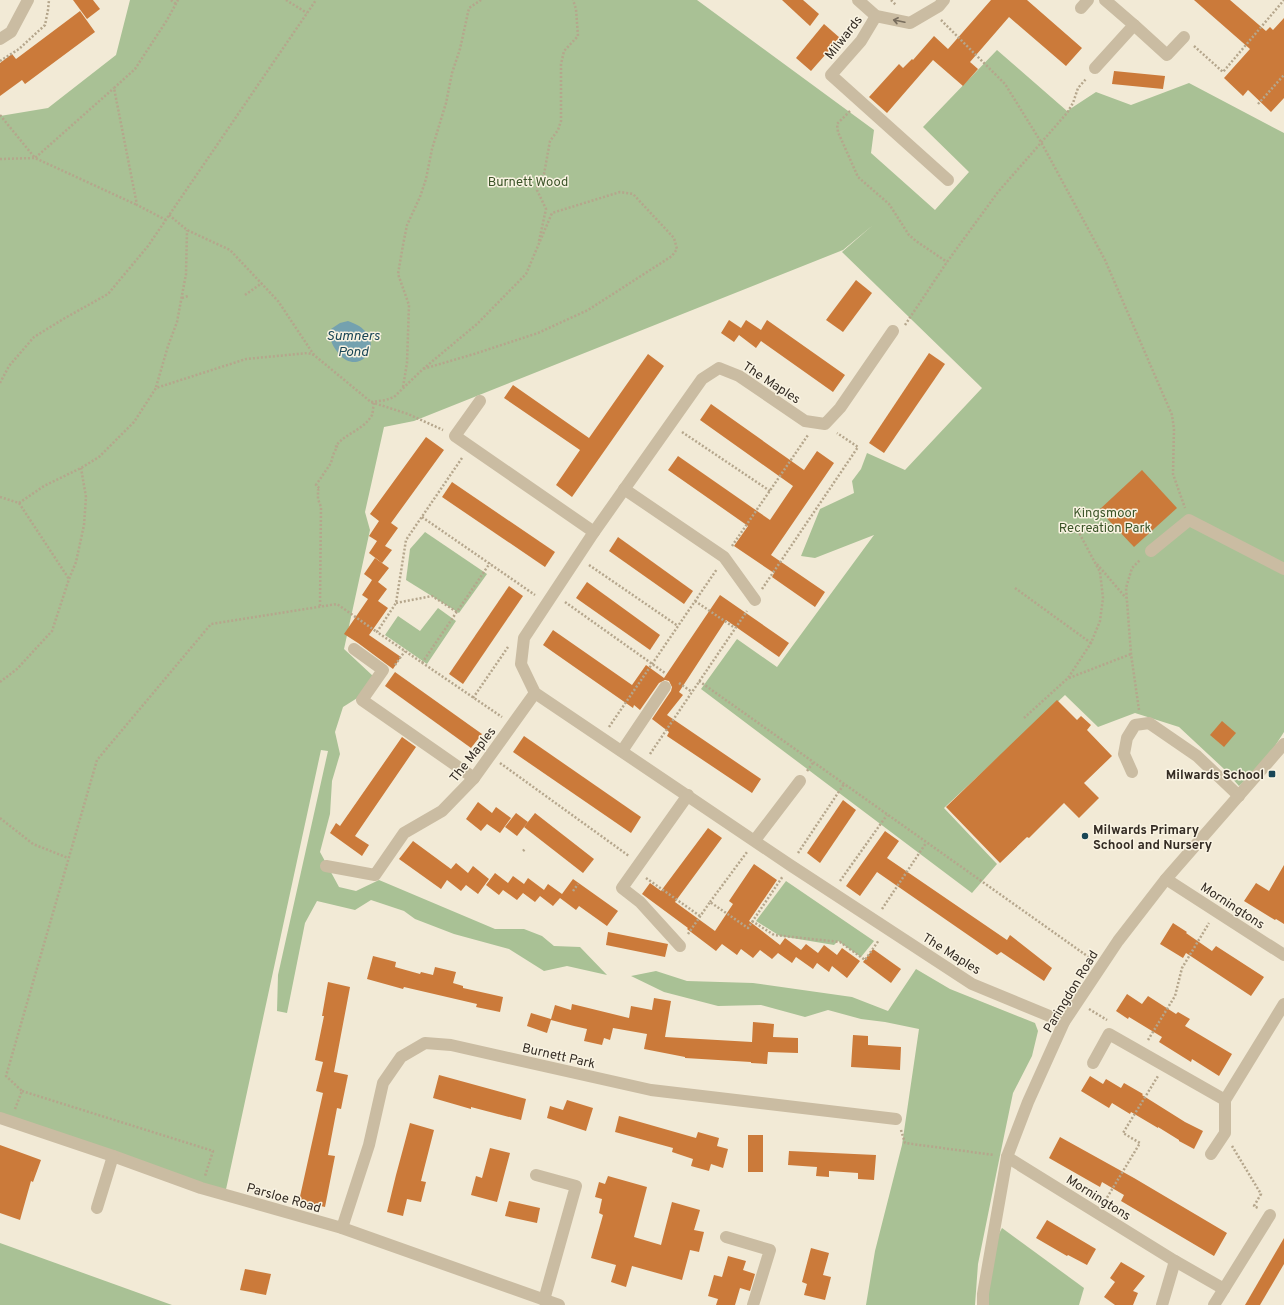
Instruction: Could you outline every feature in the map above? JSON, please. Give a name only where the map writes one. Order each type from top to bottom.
[{"type":"street","points":[[0,39],[11,32],[28,0]]},
{"type":"street","name":"Milwards","points":[[858,0],[876,16],[910,23],[939,6],[944,0]]},
{"type":"street","points":[[1105,0],[1167,55],[1184,37]]},
{"type":"street","name":"Milwards","points":[[860,101],[831,75],[861,41],[876,16]]},
{"type":"street","points":[[1095,68],[1134,25]]},
{"type":"street","points":[[860,101],[948,180]]},
{"type":"street","points":[[816,423],[824,424],[840,408],[892,331]]},
{"type":"street","name":"The Maples","points":[[816,423],[805,421],[739,376],[719,368],[702,379],[594,532],[524,638],[521,664],[534,693],[755,840],[790,865],[972,984],[1064,1022]]},
{"type":"street","points":[[480,401],[455,436],[594,532]]},
{"type":"street","points":[[624,489],[724,557],[755,600]]},
{"type":"street","points":[[1150,551],[1189,520],[1284,569]]},
{"type":"street","points":[[354,649],[383,670],[362,700],[474,778]]},
{"type":"street","points":[[622,751],[670,681]]},
{"type":"street","name":"The Maples","points":[[326,866],[375,875],[404,833],[442,811],[474,778],[534,693]]},
{"type":"street","points":[[1132,772],[1124,754],[1128,738],[1135,725],[1149,723],[1197,756],[1239,796]]},
{"type":"street","name":"Paringdon Road","points":[[983,1305],[983,1294],[1008,1157],[1028,1102],[1064,1022],[1118,941],[1166,879],[1284,744]]},
{"type":"street","points":[[755,840],[800,781]]},
{"type":"street","points":[[680,946],[640,902],[622,888],[688,795]]},
{"type":"street","name":"Morningtons","points":[[1166,879],[1284,954]]},
{"type":"street","points":[[1211,1154],[1225,1133],[1225,1100],[1284,1004]]},
{"type":"street","points":[[1093,1063],[1109,1034],[1225,1100]]},
{"type":"street","name":"Burnett Park","points":[[342,1228],[369,1145],[383,1082],[401,1057],[425,1043],[451,1045],[651,1090],[896,1119]]},
{"type":"street","name":"Parsloe Road","points":[[5,1120],[113,1156],[201,1188],[342,1228],[559,1305]]},
{"type":"street","points":[[97,1208],[113,1156]]},
{"type":"street","name":"Morningtons","points":[[1008,1157],[1175,1261],[1224,1289]]},
{"type":"street","points":[[536,1175],[576,1186],[544,1300]]},
{"type":"street","points":[[1214,1305],[1270,1216]]},
{"type":"street","points":[[726,1237],[770,1250],[753,1305]]},
{"type":"street","points":[[1162,1305],[1175,1261]]},
{"type":"path","points":[[0,61],[18,49],[45,25],[49,0]]},
{"type":"path","points":[[171,0],[176,4]]},
{"type":"path","points":[[0,159],[35,158],[114,88],[135,69],[178,0]]},
{"type":"path","points":[[286,0],[308,13]]},
{"type":"path","points":[[0,383],[9,366],[34,337],[108,294],[148,246],[316,0]]},
{"type":"path","points":[[403,388],[407,363],[409,305],[398,274],[403,244],[407,225],[420,197],[426,179],[432,149],[446,103],[452,73],[460,49],[469,8],[481,0]]},
{"type":"path","points":[[538,248],[546,209],[537,190],[538,180],[544,174],[550,141],[558,130],[561,121],[561,64],[564,51],[578,36],[576,9],[573,0]]},
{"type":"path","points":[[1184,37],[1223,72],[1284,0]]},
{"type":"path","points":[[931,10],[1005,84],[1041,142],[1105,260],[1172,415],[1174,429],[1173,474],[1189,520]]},
{"type":"path","points":[[892,331],[904,326],[947,262],[998,192],[1067,113],[1073,103],[1078,88],[1095,68]]},
{"type":"path","points":[[1258,104],[1284,75]]},
{"type":"path","points":[[114,88],[137,205]]},
{"type":"path","points":[[860,101],[838,124],[838,132],[858,177],[889,204],[910,235],[916,241],[947,262]]},
{"type":"path","points":[[0,115],[35,158],[166,220]]},
{"type":"path","points":[[373,402],[394,397],[423,369],[477,324],[526,274],[552,213],[620,192],[633,194],[674,238],[677,249],[672,256],[588,310],[538,332],[474,354],[423,369]]},
{"type":"path","points":[[169,215],[187,230],[230,250],[278,301],[314,355],[373,402],[408,414],[455,436]]},
{"type":"path","points":[[19,503],[44,486],[81,468],[99,457],[134,422],[156,388],[168,346],[177,322],[182,298],[186,274],[187,230]]},
{"type":"path","points":[[246,295],[262,283]]},
{"type":"path","points":[[182,298],[188,296]]},
{"type":"path","points":[[156,388],[246,359],[308,353],[314,355]]},
{"type":"path","points":[[320,606],[321,507],[318,500],[318,490],[320,489],[316,485],[331,463],[337,447],[336,446],[340,440],[359,429],[372,415],[373,402]]},
{"type":"path","points":[[602,738],[816,423]]},
{"type":"path","points":[[670,424],[770,491]]},
{"type":"path","points":[[377,632],[396,603],[406,540],[470,446]]},
{"type":"path","points":[[0,682],[17,669],[52,631],[76,562],[84,526],[86,497],[81,468]]},
{"type":"path","points":[[0,497],[19,503],[69,579]]},
{"type":"path","points":[[422,517],[490,564],[550,598],[652,664],[670,681],[692,692]]},
{"type":"path","points":[[1024,718],[1068,678],[1091,643],[1100,621],[1103,598],[1100,572],[1076,527]]},
{"type":"path","points":[[1142,724],[1131,654],[1126,588],[1132,568],[1150,551]]},
{"type":"path","points":[[578,557],[678,626]]},
{"type":"path","points":[[1094,561],[1127,599]]},
{"type":"path","points":[[422,663],[490,564]]},
{"type":"path","points":[[1014,588],[1091,643]]},
{"type":"path","points":[[396,603],[432,596],[457,612]]},
{"type":"path","points":[[695,601],[735,628]]},
{"type":"path","points":[[201,1188],[213,1151],[22,1091],[6,1076],[97,760],[211,624],[337,604],[512,725]]},
{"type":"path","points":[[473,698],[509,645]]},
{"type":"path","points":[[1068,678],[1131,654]]},
{"type":"path","points":[[699,681],[1089,959],[1094,953]]},
{"type":"path","points":[[490,756],[700,916]]},
{"type":"path","points":[[710,902],[748,928],[844,784]]},
{"type":"path","points":[[832,892],[886,815]]},
{"type":"path","points":[[0,818],[33,844],[68,858]]},
{"type":"path","points":[[875,920],[926,843]]},
{"type":"path","points":[[680,946],[744,855]]},
{"type":"path","points":[[573,891],[578,884]]},
{"type":"path","points":[[1141,1052],[1175,996],[1182,968],[1216,911]]},
{"type":"path","points":[[752,921],[774,935],[840,942],[865,960],[878,941]]},
{"type":"path","points":[[1085,1006],[1112,1023]]},
{"type":"path","points":[[1098,1213],[1140,1143],[1123,1133],[1164,1066]]},
{"type":"path","points":[[5,1120],[22,1091]]},
{"type":"path","points":[[896,1119],[905,1143],[1008,1157]]},
{"type":"path","points":[[1225,1133],[1261,1194],[1254,1206],[1270,1216]]},
{"type":"green space","points":[[130,0],[697,0],[874,130],[871,153],[935,210],[969,172],[923,127],[997,50],[1067,111],[1096,92],[1131,105],[1189,83],[1284,133],[1284,732],[1264,763],[1239,786],[1223,768],[1179,727],[1135,713],[1098,727],[1065,695],[944,808],[997,864],[972,893],[701,689],[737,639],[777,667],[874,535],[815,558],[801,556],[820,509],[854,493],[852,481],[861,469],[867,453],[905,470],[982,388],[842,252],[873,225],[843,250],[414,421],[384,427],[365,512],[370,530],[344,649],[373,676],[362,695],[343,707],[335,732],[340,754],[332,781],[330,814],[320,852],[339,887],[356,891],[379,880],[495,929],[524,929],[542,936],[554,946],[580,947],[607,975],[567,966],[544,971],[509,949],[454,934],[415,919],[404,911],[371,900],[355,910],[317,901],[305,923],[287,1013],[277,1011],[278,975],[328,751],[321,750],[225,1194],[0,1122],[0,116],[48,108],[116,55]]},
{"type":"green space","points":[[425,532],[487,574],[459,613],[406,580],[410,549]]},
{"type":"green space","points":[[438,608],[456,621],[427,664],[385,635],[398,616],[420,631]]},
{"type":"green space","points":[[786,881],[874,941],[861,957],[838,941],[834,945],[780,936],[756,921]]},
{"type":"green space","points":[[916,969],[950,989],[1035,1023],[1038,1031],[1032,1056],[1013,1093],[978,1264],[975,1305],[866,1305],[875,1251],[902,1145],[919,1029],[861,1019],[828,1010],[805,1017],[761,1005],[718,1006],[664,992],[631,976],[656,971],[687,981],[753,983],[852,997],[888,1011]]},
{"type":"green space","points":[[1002,1228],[1084,1288],[1079,1305],[986,1305],[991,1249]]},
{"type":"green space","points":[[0,1243],[172,1305],[0,1305]]},
{"type":"water","name":"Sumners Pond","points":[[348,321],[361,328],[369,336],[371,345],[369,353],[363,359],[356,362],[348,361],[339,354],[331,340],[331,329],[340,323]]},
{"type":"building","points":[[73,0],[93,0],[100,9],[87,19]]},
{"type":"building","points":[[782,0],[803,0],[819,14],[810,26]]},
{"type":"building","points":[[991,0],[1027,0],[1082,48],[1066,66],[1009,17],[970,62],[978,69],[963,86],[933,60],[887,113],[869,97],[899,64],[903,68],[912,59],[913,60],[934,36],[948,49]]},
{"type":"building","points":[[1194,0],[1230,0],[1266,31],[1270,27],[1273,30],[1284,18],[1284,98],[1271,112],[1248,90],[1243,96],[1224,78],[1250,49]]},
{"type":"building","points":[[80,11],[95,32],[25,84],[22,80],[0,96],[0,63],[12,54],[16,59]]},
{"type":"building","points":[[824,24],[840,38],[811,71],[796,58]]},
{"type":"building","points":[[1114,71],[1165,76],[1163,89],[1112,84]]},
{"type":"building","points":[[856,280],[872,293],[843,332],[826,320]]},
{"type":"building","points":[[729,320],[741,328],[746,320],[761,330],[767,320],[845,375],[833,392],[761,341],[756,348],[739,335],[734,342],[721,333]]},
{"type":"building","points":[[929,353],[945,364],[884,453],[869,443]]},
{"type":"building","points":[[648,354],[664,366],[572,497],[556,485],[580,450],[504,398],[513,385],[589,438]]},
{"type":"building","points":[[711,404],[804,470],[817,451],[834,463],[771,555],[825,592],[815,607],[772,577],[774,573],[734,546],[748,526],[668,470],[678,456],[770,520],[793,486],[700,420]]},
{"type":"building","points":[[426,437],[444,450],[391,523],[398,528],[385,546],[392,550],[382,563],[369,553],[377,541],[369,536],[379,521],[370,514]]},
{"type":"building","points":[[1142,470],[1177,508],[1134,547],[1099,510]]},
{"type":"building","points":[[452,482],[555,552],[545,567],[442,497]]},
{"type":"building","points":[[618,537],[693,591],[684,604],[609,551]]},
{"type":"building","points":[[375,558],[389,568],[378,582],[387,589],[378,601],[388,608],[369,635],[401,657],[393,669],[344,634],[368,599],[362,595],[372,580],[364,574]]},
{"type":"building","points":[[587,582],[660,635],[650,650],[576,598]]},
{"type":"building","points":[[509,586],[523,596],[463,684],[449,674]]},
{"type":"building","points":[[720,595],[789,643],[779,657],[726,620],[679,692],[683,695],[667,715],[761,779],[752,793],[667,736],[669,732],[652,719],[671,691],[672,687],[669,681],[665,680],[659,683],[640,710],[634,705],[633,708],[543,645],[553,630],[632,685],[646,665],[664,678]]},
{"type":"building","points":[[395,672],[482,734],[471,748],[385,686]]},
{"type":"building","points":[[1057,700],[1077,720],[1081,716],[1091,725],[1087,730],[1112,756],[1084,783],[1099,798],[1079,818],[1064,803],[1029,838],[1027,837],[1000,863],[946,807]]},
{"type":"building","points":[[1222,721],[1236,733],[1224,747],[1210,735]]},
{"type":"building","points":[[524,736],[641,817],[631,833],[513,752]]},
{"type":"building","points":[[402,737],[416,747],[355,836],[369,845],[362,856],[330,833],[336,823],[340,826]]},
{"type":"building","points":[[843,800],[856,810],[820,863],[807,853]]},
{"type":"building","points":[[478,802],[492,813],[496,807],[511,818],[500,833],[487,824],[481,831],[466,819]]},
{"type":"building","points":[[516,813],[528,822],[517,836],[505,827]]},
{"type":"building","points":[[535,813],[594,859],[583,873],[524,827]]},
{"type":"building","points":[[708,828],[722,838],[675,902],[715,931],[733,904],[729,901],[754,864],[777,880],[749,921],[780,945],[785,938],[801,950],[806,944],[818,953],[824,945],[837,955],[842,948],[860,961],[847,978],[832,966],[829,972],[817,963],[813,969],[796,957],[792,963],[778,953],[772,959],[760,950],[753,958],[741,949],[737,955],[722,944],[716,951],[642,894],[650,883],[661,891]]},
{"type":"building","points":[[885,831],[899,841],[887,858],[1007,940],[1010,935],[1052,968],[1044,981],[1001,952],[997,955],[877,872],[860,896],[846,886]]},
{"type":"building","points":[[413,841],[451,869],[456,863],[468,873],[473,866],[489,879],[478,894],[466,885],[461,891],[447,880],[441,889],[399,859]]},
{"type":"building","points":[[1284,865],[1284,924],[1244,901],[1256,883],[1269,891]]},
{"type":"building","points":[[495,873],[508,883],[513,876],[524,884],[528,878],[544,890],[548,884],[562,894],[573,879],[618,911],[607,926],[579,906],[576,910],[560,898],[553,906],[540,896],[535,902],[523,893],[517,900],[503,890],[499,895],[486,885]]},
{"type":"building","points":[[1173,923],[1212,951],[1216,946],[1264,977],[1251,996],[1186,953],[1183,958],[1160,944]]},
{"type":"building","points":[[608,932],[668,944],[665,957],[606,945]]},
{"type":"building","points":[[873,949],[901,969],[891,983],[863,962]]},
{"type":"building","points":[[373,956],[396,962],[395,967],[420,974],[421,972],[433,975],[435,967],[456,972],[453,983],[463,986],[463,988],[503,997],[500,1012],[476,1007],[477,1004],[404,987],[403,989],[367,979]]},
{"type":"building","points":[[328,982],[350,987],[334,1072],[348,1075],[341,1109],[337,1108],[328,1155],[335,1156],[325,1207],[299,1201],[323,1093],[316,1091],[323,1062],[315,1060],[324,1016],[322,1016]]},
{"type":"building","points":[[1127,994],[1142,1004],[1148,996],[1176,1014],[1178,1012],[1190,1019],[1185,1026],[1232,1054],[1219,1076],[1192,1059],[1191,1062],[1159,1042],[1162,1037],[1116,1011]]},
{"type":"building","points":[[654,998],[671,1001],[665,1037],[752,1042],[753,1022],[774,1024],[773,1037],[798,1038],[798,1053],[768,1052],[767,1064],[685,1058],[644,1049],[647,1034],[613,1028],[610,1040],[604,1038],[602,1045],[584,1041],[587,1029],[551,1020],[547,1033],[527,1026],[531,1013],[551,1019],[555,1005],[571,1010],[572,1004],[629,1018],[631,1006],[652,1010]]},
{"type":"building","points":[[853,1035],[868,1036],[868,1045],[901,1047],[900,1070],[851,1067]]},
{"type":"building","points":[[439,1075],[526,1099],[521,1120],[471,1107],[471,1109],[433,1098]]},
{"type":"building","points":[[1090,1076],[1103,1084],[1106,1079],[1121,1088],[1124,1083],[1185,1122],[1203,1131],[1194,1149],[1131,1112],[1130,1114],[1112,1103],[1109,1108],[1081,1091]]},
{"type":"building","points":[[567,1100],[593,1108],[586,1131],[547,1118],[550,1106],[563,1110]]},
{"type":"building","points":[[619,1116],[696,1138],[698,1132],[719,1138],[717,1146],[728,1149],[723,1168],[711,1164],[709,1171],[691,1166],[693,1159],[672,1152],[673,1148],[615,1132]]},
{"type":"building","points":[[410,1123],[434,1130],[421,1181],[426,1182],[421,1202],[407,1199],[403,1216],[387,1212]]},
{"type":"building","points":[[748,1135],[763,1135],[763,1172],[748,1172]]},
{"type":"building","points":[[1060,1137],[1134,1178],[1227,1233],[1214,1256],[1121,1201],[1124,1195],[1102,1182],[1100,1187],[1049,1158]]},
{"type":"building","points":[[0,1145],[41,1160],[33,1182],[31,1181],[20,1220],[0,1213]]},
{"type":"building","points":[[490,1148],[510,1153],[497,1202],[471,1195],[476,1176],[482,1178]]},
{"type":"building","points":[[789,1151],[876,1155],[874,1180],[858,1179],[858,1173],[829,1171],[829,1177],[816,1176],[817,1167],[788,1165]]},
{"type":"building","points":[[608,1176],[647,1187],[634,1237],[661,1245],[672,1202],[700,1210],[694,1230],[704,1232],[699,1252],[690,1250],[682,1280],[632,1266],[626,1287],[611,1282],[616,1265],[591,1258],[603,1215],[599,1213],[602,1199],[595,1197],[599,1182],[605,1184]]},
{"type":"building","points":[[509,1201],[540,1208],[537,1223],[505,1216]]},
{"type":"building","points":[[1047,1220],[1096,1249],[1087,1265],[1068,1255],[1067,1256],[1036,1238]]},
{"type":"building","points":[[1284,1238],[1284,1264],[1260,1305],[1245,1305]]},
{"type":"building","points":[[811,1248],[829,1253],[823,1275],[831,1277],[825,1300],[804,1295],[807,1284],[802,1282]]},
{"type":"building","points":[[728,1256],[746,1261],[743,1270],[755,1274],[750,1291],[740,1288],[735,1305],[716,1305],[718,1299],[708,1296],[714,1275],[722,1277]]},
{"type":"building","points":[[1121,1262],[1145,1276],[1133,1291],[1138,1293],[1133,1305],[1115,1305],[1104,1297],[1115,1282],[1110,1278]]},
{"type":"building","points":[[245,1269],[271,1274],[266,1295],[240,1290]]},
{"type":"place","name":"Milwards School","points":[[1272,774]]},
{"type":"place","name":"Milwards Primary School and Nursery","points":[[1085,836]]},
{"type":"park label","name":"Burnett Wood","points":[[528,181]]},
{"type":"park label","name":"Kingsmoor Recreation Park","points":[[1105,520]]}]
